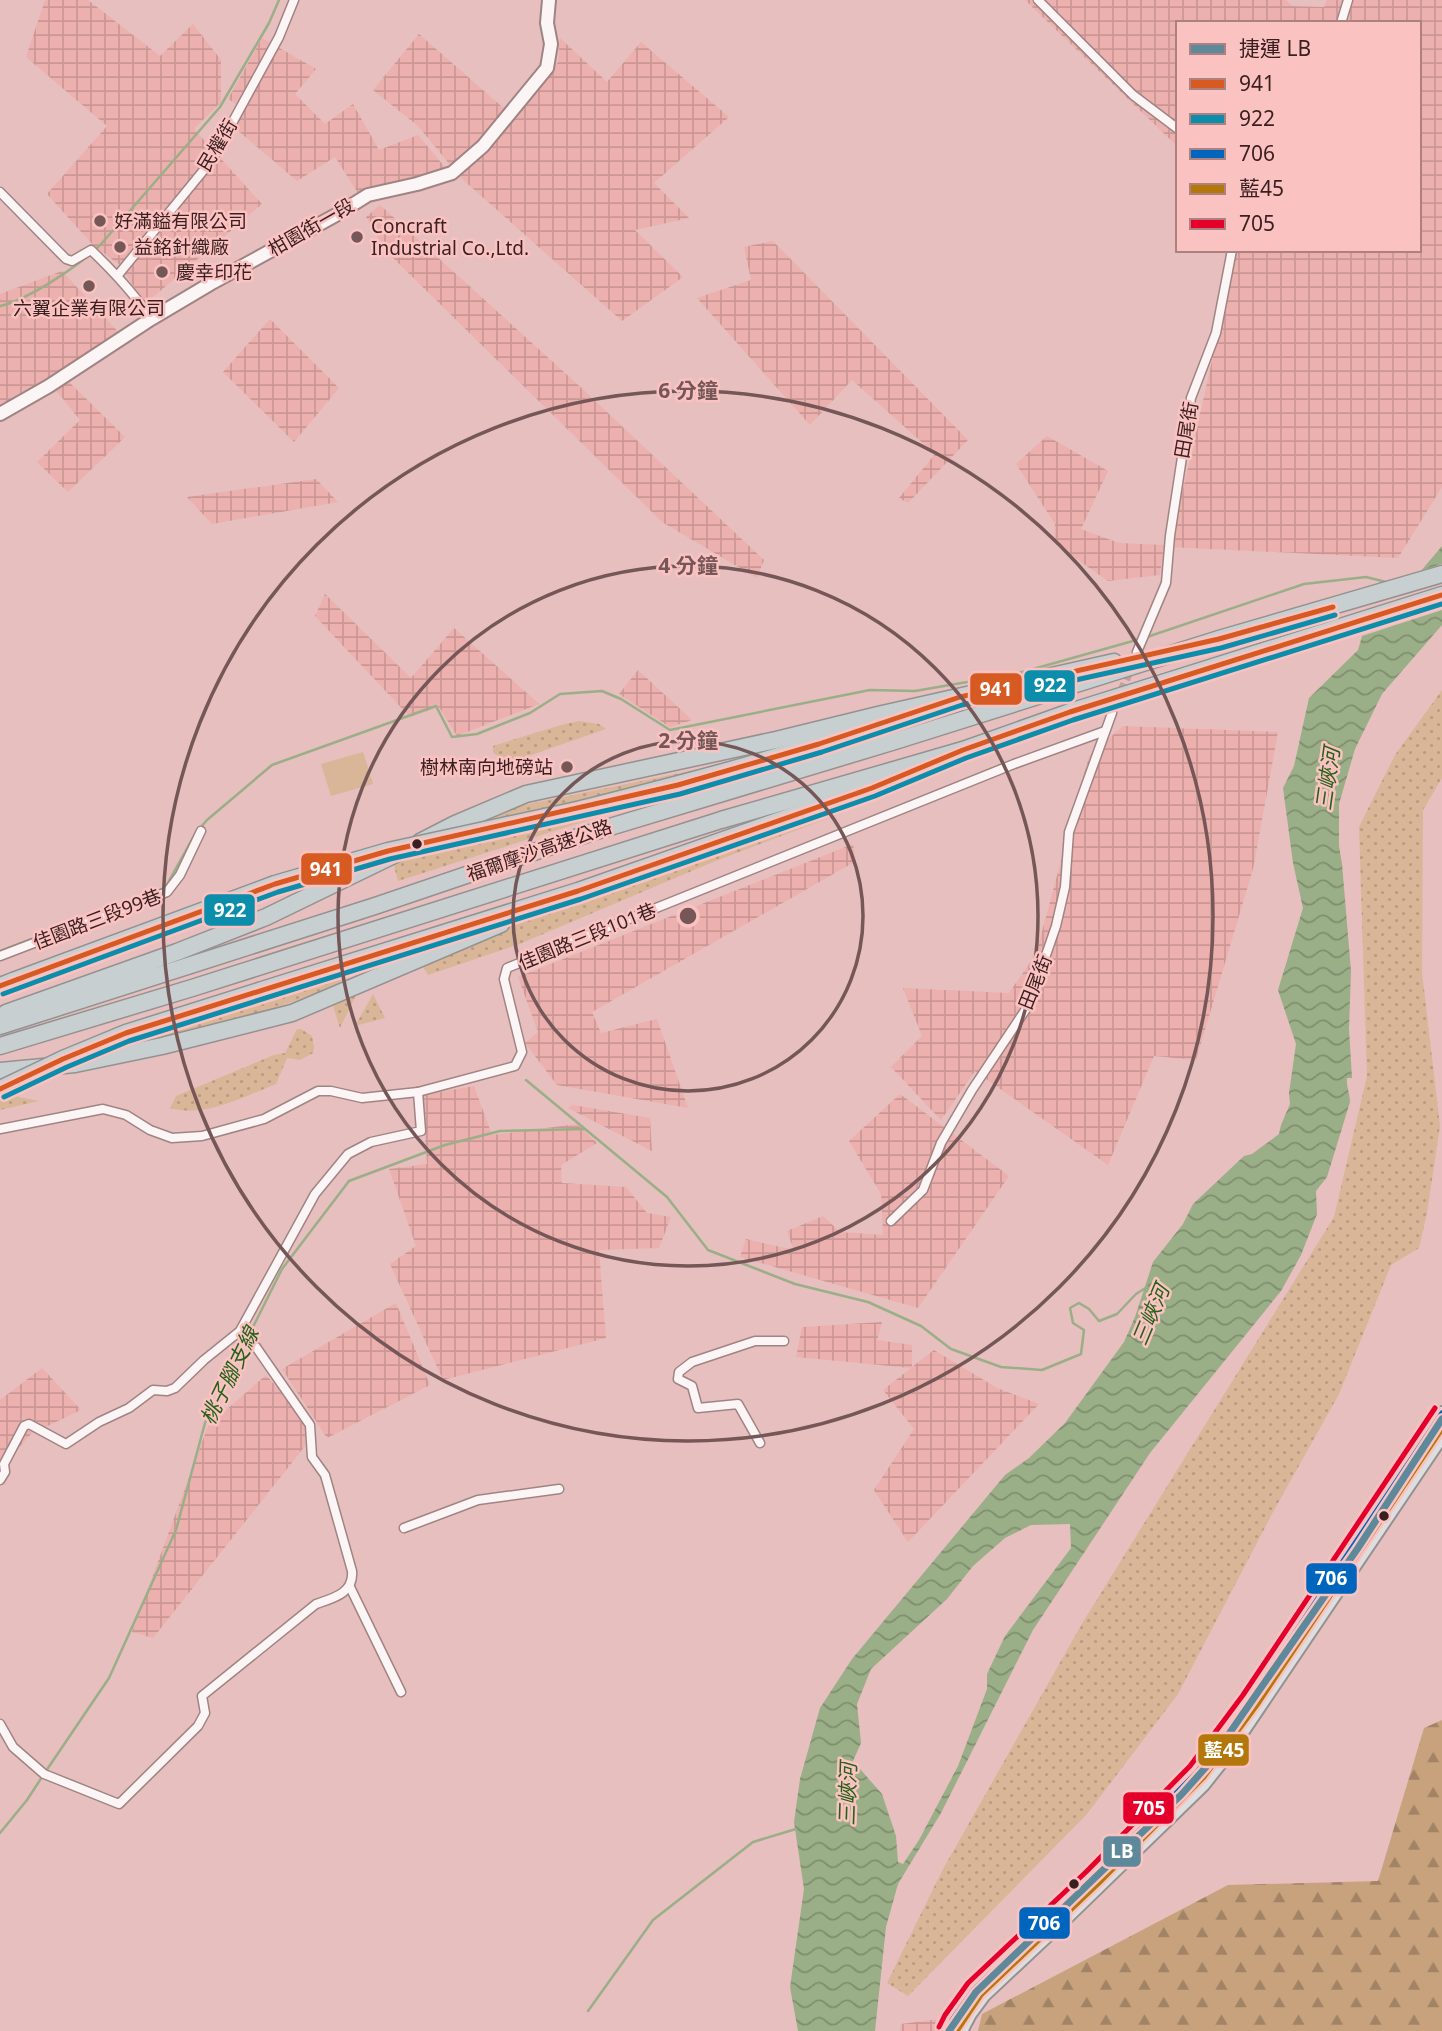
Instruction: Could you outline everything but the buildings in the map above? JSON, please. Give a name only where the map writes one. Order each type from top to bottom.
[{"type":"highway","name":"福爾摩沙高速公路","points":[[0,1026],[375,906],[590,832],[895,741],[1219,639],[1442,574]]},
{"type":"highway","name":"福爾摩沙高速公路","points":[[0,1046],[192,988],[720,820],[963,750],[1070,712],[1442,595]]},
{"type":"highway","points":[[0,1016],[266,917],[455,824],[526,794],[1219,639]]},
{"type":"highway","points":[[7,984],[275,884],[388,852],[678,785],[819,744],[960,697]]},
{"type":"highway","points":[[0,1089],[126,1033],[578,891],[872,788],[963,750]]},
{"type":"highway","points":[[0,1071],[86,1062],[292,1013],[578,891]]},
{"type":"main road","points":[[947,2031],[974,1989],[1190,1782],[1258,1689],[1442,1413]]},
{"type":"main road","points":[[961,2031],[984,1995],[1203,1785],[1226,1756],[1442,1436]]},
{"type":"street","name":"民權街","points":[[118,275],[212,160],[279,37],[294,0]]},
{"type":"street","name":"柑園街一段","points":[[0,414],[49,386],[151,319],[348,209],[368,195],[452,173],[483,146],[547,68],[551,44],[547,23],[549,0]]},
{"type":"street","points":[[1038,0],[1133,95],[1176,127]]},
{"type":"street","points":[[1342,21],[1348,0]]},
{"type":"street","points":[[0,192],[65,259],[72,261],[91,250],[118,275],[151,319]]},
{"type":"street","name":"田尾街","points":[[1138,652],[1166,583],[1170,537],[1191,398],[1216,333],[1232,252]]},
{"type":"street","name":"田尾街","points":[[891,1221],[923,1190],[941,1143],[972,1090],[1030,1003],[1056,926],[1065,887],[1069,832],[1112,713]]},
{"type":"street","name":"佳園路三段101巷","points":[[0,1129],[103,1109],[126,1115],[161,1135],[187,1138],[264,1119],[318,1091],[362,1098],[418,1092],[515,1066],[522,1052],[504,979],[507,968],[1013,764],[1105,731]]},
{"type":"street","name":"佳園路三段99巷","points":[[0,956],[167,892],[180,875],[201,831]]},
{"type":"street","points":[[0,1480],[5,1472],[4,1464],[24,1426],[29,1424],[66,1444],[99,1422],[129,1408],[153,1390],[167,1391],[175,1388],[240,1331],[315,1194],[348,1154],[371,1142],[421,1131],[418,1092]]},
{"type":"street","points":[[0,1724],[13,1746],[44,1774],[118,1804],[198,1726],[205,1713],[202,1696],[316,1604],[334,1598],[350,1587],[353,1580],[352,1571],[325,1475],[310,1450],[310,1425],[256,1347],[240,1331]]},
{"type":"street","points":[[760,1443],[738,1404],[698,1408],[692,1386],[678,1380],[680,1372],[692,1362],[755,1341],[784,1341]]},
{"type":"street","points":[[404,1528],[478,1500],[559,1489]]},
{"type":"street","points":[[350,1587],[401,1692]]},
{"type":"shaded area","points":[[45,0],[88,0],[160,56],[193,24],[221,60],[221,102],[194,129],[262,204],[145,304],[120,265],[93,245],[47,194],[107,126],[26,57]]},
{"type":"shaded area","points":[[1025,0],[1286,0],[1292,6],[1324,7],[1327,0],[1442,0],[1442,487],[1398,558],[1170,547],[1237,252],[1421,252],[1421,21],[1176,21],[1176,145]]},
{"type":"shaded area","points":[[419,34],[516,119],[558,62],[560,38],[607,82],[641,42],[729,117],[654,183],[689,218],[635,230],[683,277],[622,321],[461,178],[418,126],[373,90]]},
{"type":"shaded area","points":[[262,38],[316,69],[295,94],[325,124],[353,104],[379,150],[418,135],[449,172],[358,193],[335,157],[297,181],[236,129],[244,109],[228,99]]},
{"type":"shaded area","points":[[380,205],[575,382],[764,560],[757,578],[662,522],[386,251],[366,217]]},
{"type":"shaded area","points":[[773,241],[968,440],[908,503],[899,498],[935,454],[852,380],[810,425],[697,298],[751,280],[744,247]]},
{"type":"shaded area","points":[[62,271],[121,335],[0,410],[0,294]]},
{"type":"shaded area","points":[[270,319],[339,388],[294,442],[223,372]]},
{"type":"shaded area","points":[[67,380],[125,437],[68,492],[37,462],[80,420],[54,388]]},
{"type":"shaded area","points":[[1047,436],[1108,471],[1081,529],[1119,543],[1164,545],[1160,575],[1108,581],[1054,543],[1055,524],[1016,464]]},
{"type":"shaded area","points":[[316,479],[338,502],[212,524],[187,497]]},
{"type":"shaded area","points":[[325,594],[411,678],[454,628],[539,704],[457,736],[439,707],[410,717],[315,616]]},
{"type":"shaded area","points":[[638,670],[692,720],[670,727],[619,694]]},
{"type":"shaded area","points":[[1442,690],[1442,778],[1423,810],[1422,972],[1440,1126],[1419,1248],[1391,1265],[1339,1394],[1273,1512],[1178,1694],[1087,1814],[908,1996],[887,1983],[942,1871],[1083,1622],[1334,1217],[1367,1076],[1359,827],[1395,755]]},
{"type":"shaded area","points":[[579,721],[599,724],[606,729],[505,764],[493,753],[493,746]]},
{"type":"shaded area","points":[[1123,726],[1278,732],[1253,869],[1196,1060],[1154,1056],[1108,1165],[975,1071],[941,1120],[891,1067],[922,1036],[903,988],[1009,993],[1036,954],[1089,756]]},
{"type":"shaded area","points":[[363,752],[373,784],[331,796],[321,764]]},
{"type":"shaded area","points":[[719,765],[665,784],[450,833],[495,811]]},
{"type":"shaded area","points":[[876,800],[713,862],[517,945],[428,975],[423,966],[466,944],[555,908],[620,888],[742,840]]},
{"type":"shaded area","points":[[648,801],[398,881],[393,862]]},
{"type":"shaded area","points":[[853,844],[856,861],[592,1012],[601,1033],[657,1019],[688,1108],[557,1085],[525,1043],[538,1032],[518,977]]},
{"type":"shaded area","points":[[378,961],[326,989],[262,1013],[105,1050],[128,1040]]},
{"type":"shaded area","points":[[357,993],[340,1028],[333,1006]]},
{"type":"shaded area","points":[[373,994],[385,1018],[355,1026]]},
{"type":"shaded area","points":[[297,1029],[312,1036],[313,1053],[300,1060],[287,1058],[276,1084],[224,1105],[197,1110],[170,1108],[176,1096],[274,1055],[285,1053]]},
{"type":"shaded area","points":[[474,1086],[492,1135],[577,1124],[597,1143],[561,1165],[562,1183],[626,1187],[647,1213],[671,1217],[659,1248],[599,1250],[606,1338],[443,1380],[390,1264],[416,1246],[389,1169],[427,1164],[422,1095]]},
{"type":"shaded area","points":[[900,1094],[1009,1176],[918,1308],[740,1257],[746,1239],[794,1250],[787,1231],[823,1216],[840,1232],[883,1235],[881,1194],[849,1141]]},
{"type":"shaded area","points":[[0,1095],[39,1101],[0,1110]]},
{"type":"shaded area","points":[[573,1105],[650,1118],[652,1151],[568,1108]]},
{"type":"shaded area","points":[[396,1303],[430,1385],[327,1438],[282,1369]]},
{"type":"shaded area","points":[[882,1322],[877,1340],[912,1345],[912,1367],[934,1350],[997,1388],[1039,1404],[908,1542],[874,1490],[914,1429],[883,1390],[911,1368],[796,1357],[802,1327]]},
{"type":"shaded area","points":[[42,1368],[81,1410],[31,1434],[2,1467],[0,1400]]},
{"type":"shaded area","points":[[266,1375],[305,1419],[305,1446],[153,1638],[132,1632],[208,1426]]},
{"type":"shaded area","points":[[947,2018],[940,2031],[900,2031],[901,2024]]},
{"type":"green space","points":[[1442,1720],[1442,2031],[978,2031],[982,2014],[1228,1885],[1378,1881],[1424,1728]]},
{"type":"water","name":"三峽河","points":[[1442,546],[1442,625],[1382,694],[1355,749],[1339,804],[1339,846],[1351,971],[1349,1029],[1352,1078],[1347,1078],[1350,1102],[1327,1177],[1316,1191],[1317,1214],[1301,1255],[1281,1291],[1150,1453],[1033,1630],[941,1813],[898,1884],[886,1927],[875,2031],[798,2031],[790,1987],[804,1889],[794,1822],[800,1779],[820,1708],[852,1659],[1005,1475],[1029,1458],[1065,1423],[1124,1342],[1153,1262],[1183,1224],[1193,1204],[1244,1156],[1252,1154],[1279,1134],[1290,1104],[1296,1044],[1278,990],[1303,908],[1293,863],[1283,788],[1294,766],[1309,698],[1358,650],[1363,633],[1376,631],[1409,585]],"holes":[[[1070,1524],[1071,1548],[1005,1636],[987,1674],[987,1689],[958,1766],[919,1840],[903,1864],[898,1862],[896,1836],[882,1794],[853,1761],[861,1743],[857,1704],[871,1669],[947,1599],[973,1566],[1005,1538],[1031,1525]]]},
{"type":"pier","points":[[1442,564],[1442,610],[1359,637],[1361,630],[1374,628],[1416,572]]},
{"type":"waterway","points":[[0,306],[25,297],[54,280],[102,243],[220,107],[269,23],[279,0]]},
{"type":"waterway","points":[[1147,637],[1304,584],[1366,577],[1386,582]]},
{"type":"waterway","points":[[0,951],[165,888],[195,834],[207,820],[272,765],[436,706],[452,737],[477,734],[530,713],[560,694],[602,691],[621,699],[670,730],[870,690],[915,691],[1019,673],[1140,639]]},
{"type":"waterway","name":"三峽河","points":[[526,1080],[667,1197],[708,1250],[795,1284],[868,1302],[921,1326],[951,1349],[1001,1367],[1042,1370],[1081,1354],[1084,1330],[1073,1323],[1070,1308],[1079,1303],[1089,1309],[1099,1321],[1117,1314],[1136,1294],[1147,1287]]},
{"type":"waterway","name":"桃子腳支線","points":[[46,1771],[109,1678],[176,1530],[205,1423],[282,1269],[349,1181],[445,1145],[500,1131],[585,1129]]},
{"type":"waterway","name":"桃子腳支線","points":[[0,1833],[42,1777]]},
{"type":"waterway","points":[[588,2011],[653,1920],[753,1842],[796,1829]]},
{"type":"tunnel","points":[[1112,713],[1131,668]]},
{"type":"metro line","name":"LB","points":[[949,2031],[976,1992],[1182,1794],[1206,1767],[1358,1548],[1442,1419]]},
{"type":"transit line","name":"941","points":[[0,1089],[126,1033],[578,891],[872,788],[963,750],[1070,712],[1442,595]]},
{"type":"transit line","name":"922","points":[[4,1097],[129,1041],[581,899],[875,796],[966,758],[1073,720],[1442,604]]},
{"type":"transit line","name":"941","points":[[0,986],[275,884],[388,851],[678,785],[819,744],[960,697],[1219,639],[1333,607]]},
{"type":"transit line","name":"922","points":[[3,994],[278,892],[390,859],[680,794],[822,752],[962,705],[1221,648],[1335,615]]},
{"type":"transit line","name":"705","points":[[939,2027],[968,1983],[1087,1871],[1190,1766],[1243,1695],[1435,1408]]},
{"type":"transit line","name":"706","points":[[947,2031],[974,1989],[1093,1877],[1197,1772],[1250,1700],[1442,1413]]},
{"type":"transit line","name":"藍45","points":[[957,2031],[981,1995],[1099,1883],[1204,1777],[1257,1705],[1442,1429]]},
{"type":"place","name":"好滿鎰有限公司","points":[[100,221]]},
{"type":"place","name":"Concraft Industrial Co.,Ltd.","points":[[357,237]]},
{"type":"place","name":"益銘針織廠","points":[[120,247]]},
{"type":"place","name":"慶幸印花","points":[[162,272]]},
{"type":"place","name":"六翼企業有限公司","points":[[89,286]]},
{"type":"place","name":"樹林南向地磅站","points":[[567,767]]}]
